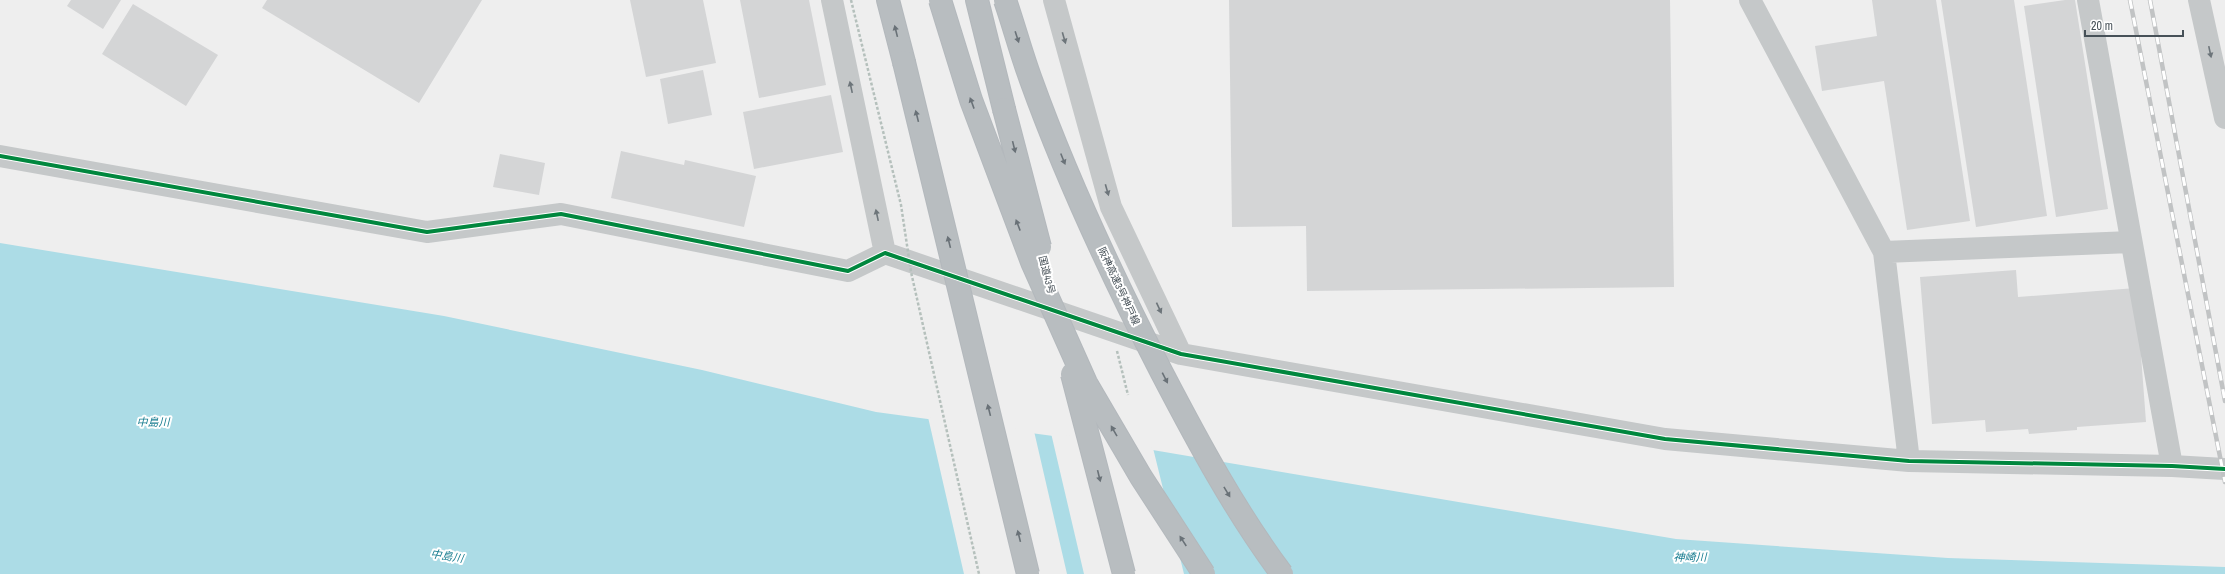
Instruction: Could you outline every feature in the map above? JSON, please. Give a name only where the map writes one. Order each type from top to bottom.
[{"type":"highway","points":[[888,0],[1028,574]]},
{"type":"highway","points":[[940,0],[971,100],[1032,262],[1086,384],[1141,477],[1204,574]]},
{"type":"highway","name":"国道43号","points":[[977,0],[1124,574]]},
{"type":"highway","points":[[992,0],[1004,109]]},
{"type":"highway","name":"阪神高速3号神戸線","points":[[1005,0],[1031,80],[1078,196],[1137,324],[1196,439],[1254,536],[1282,574]]},
{"type":"street","points":[[832,0],[885,253]]},
{"type":"street","points":[[1054,0],[1112,207],[1181,354]]},
{"type":"street","points":[[1750,0],[1884,252],[1909,461]]},
{"type":"street","points":[[2088,0],[2172,466]]},
{"type":"street","points":[[2199,0],[2225,118]]},
{"type":"street","points":[[0,156],[427,232],[561,214],[848,271],[885,253],[1181,354],[1665,439],[1909,461],[2172,466],[2225,469]]},
{"type":"street","points":[[1884,252],[2131,242]]},
{"type":"path","points":[[851,0],[901,206],[911,272],[979,574]]},
{"type":"water","name":"中島川","points":[[0,243],[444,316],[702,370],[876,412],[1135,447],[1676,539],[1948,558],[2225,567],[2225,574],[0,574]]},
{"type":"pier","points":[[928,417],[1034,431],[1067,574],[964,574]]},
{"type":"pier","points":[[1051,433],[1153,448],[1184,574],[1084,574]]},
{"type":"building","points":[[71,0],[121,0],[103,29],[67,6]]},
{"type":"building","points":[[267,0],[482,0],[419,103],[262,8]]},
{"type":"building","points":[[630,0],[703,0],[716,63],[646,77]]},
{"type":"building","points":[[740,0],[809,0],[826,85],[759,98]]},
{"type":"building","points":[[1229,0],[1670,0],[1674,287],[1307,291],[1306,226],[1232,227]]},
{"type":"building","points":[[1872,0],[1936,0],[1970,221],[1907,230],[1884,81],[1822,91],[1815,46],[1877,36]]},
{"type":"building","points":[[1941,0],[2014,0],[2047,216],[1976,227]]},
{"type":"building","points":[[2075,0],[2108,209],[2056,217],[2024,6]]},
{"type":"building","points":[[133,4],[218,55],[186,106],[102,54]]},
{"type":"building","points":[[703,70],[712,115],[668,124],[660,79]]},
{"type":"building","points":[[831,95],[843,152],[754,169],[743,112]]},
{"type":"building","points":[[621,151],[684,165],[685,160],[756,176],[744,227],[611,198]]},
{"type":"building","points":[[500,154],[545,163],[539,195],[493,187]]},
{"type":"building","points":[[2016,270],[2018,297],[2136,288],[2146,422],[2077,427],[2077,430],[2029,434],[2028,429],[1986,432],[1985,420],[1932,424],[1920,277]]},
{"type":"railway","points":[[2130,0],[2225,482]]},
{"type":"railway","points":[[2150,0],[2225,401]]},
{"type":"cycle path","points":[[0,156],[427,232],[561,214],[848,271],[885,253],[1181,354],[1665,439],[1909,461],[2172,466],[2225,469]]},
{"type":"water label","name":"神崎川","points":[[1690,557]]}]
